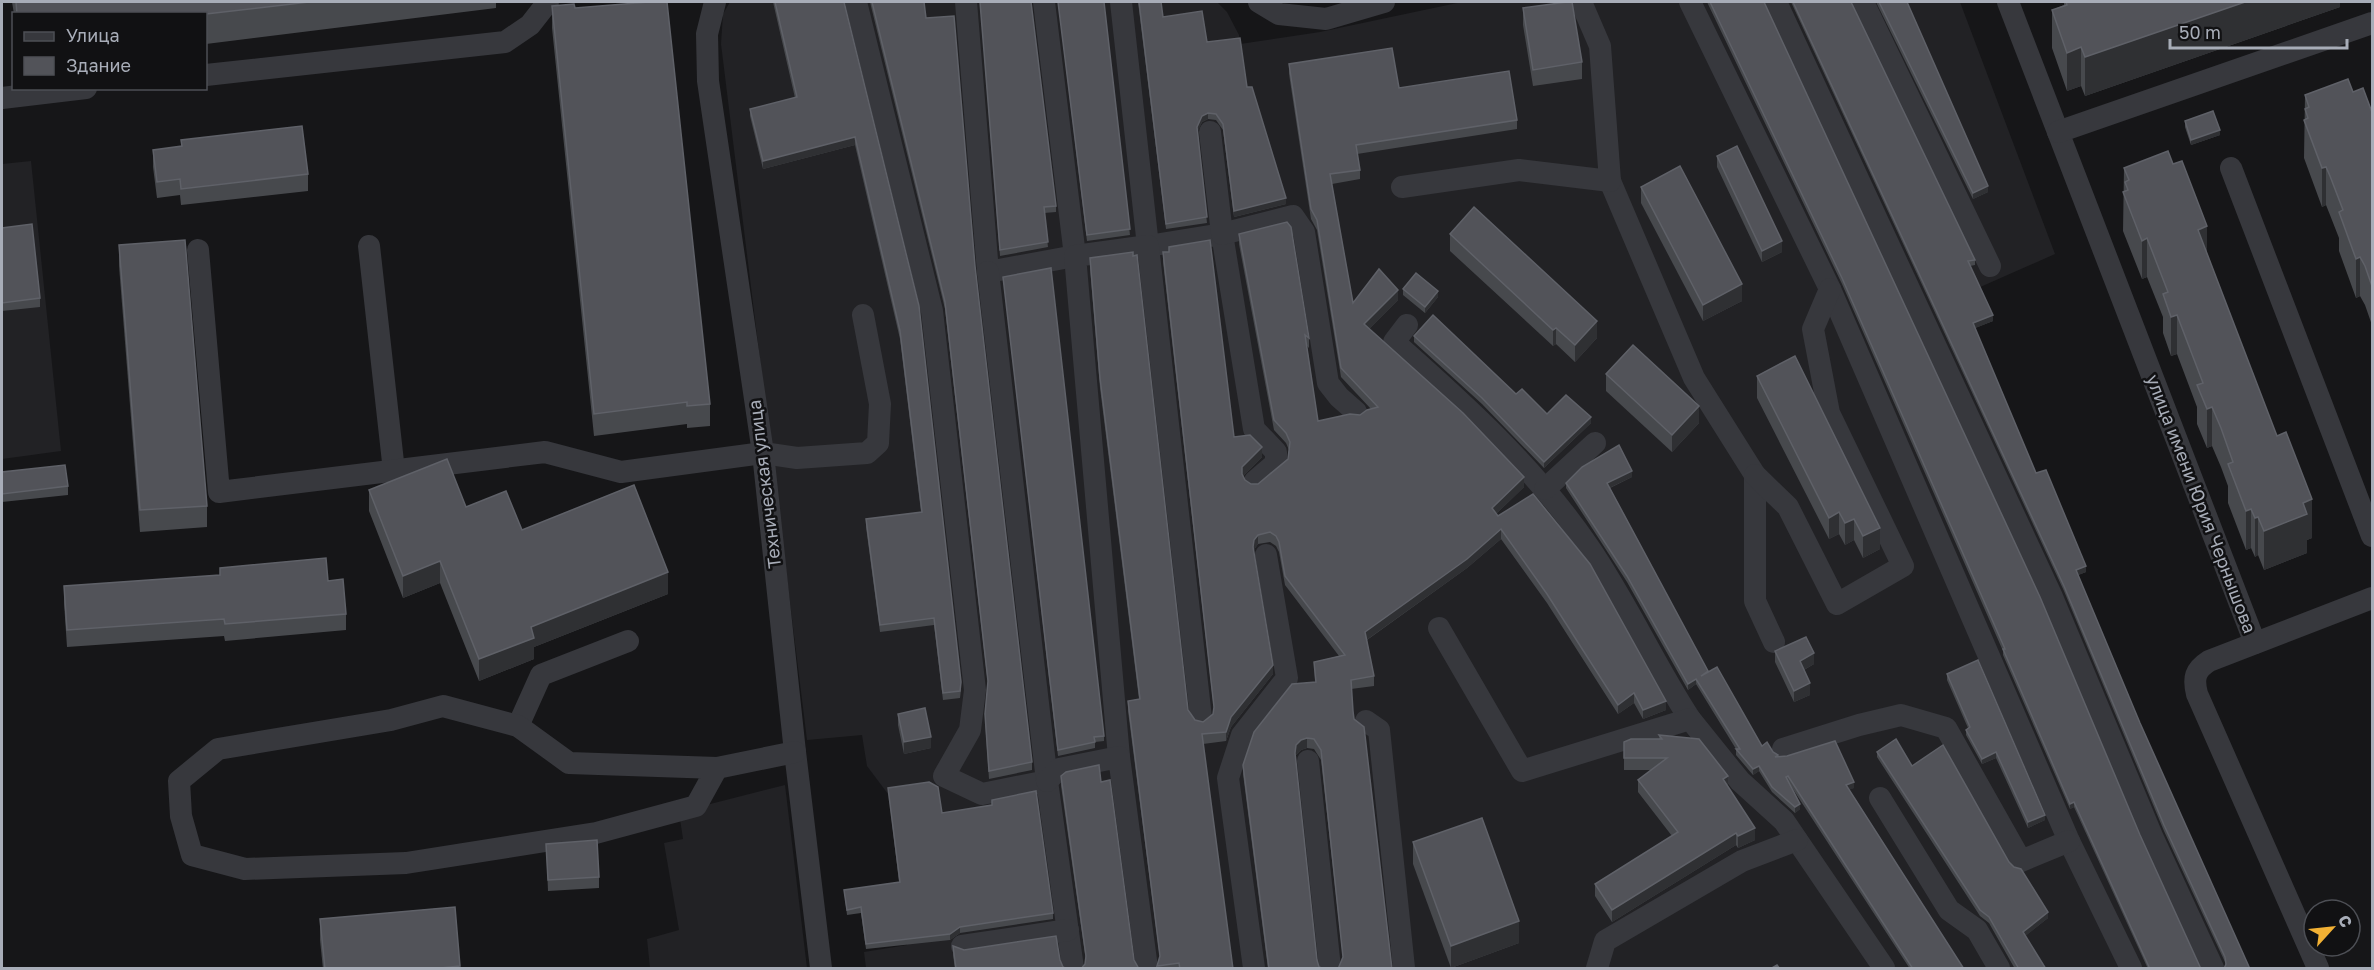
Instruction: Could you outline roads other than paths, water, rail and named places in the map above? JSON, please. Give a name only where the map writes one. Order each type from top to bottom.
[{"type":"street","points":[[207,75],[505,42],[530,25],[548,2]]},
{"type":"street","name":"Техническая улица","points":[[715,2],[707,34],[708,81],[763,453],[821,969]]},
{"type":"street","points":[[856,2],[932,311],[969,631],[975,690],[969,730],[944,776],[982,794],[1047,781],[1059,769],[1119,756]]},
{"type":"street","points":[[966,2],[988,272],[1047,781],[1073,969]]},
{"type":"street","points":[[1044,2],[1075,256],[1119,756],[1147,969]]},
{"type":"street","points":[[1121,2],[1201,718]]},
{"type":"street","points":[[1259,2],[1279,14],[1326,19],[1384,2]]},
{"type":"street","points":[[1581,2],[1600,46],[1610,181],[1694,378],[1755,475],[1788,507],[1837,604],[1903,566],[1829,413],[1813,329],[1830,289]]},
{"type":"street","points":[[1690,2],[1830,289],[2069,841],[2131,969]]},
{"type":"street","points":[[1776,2],[2052,597],[2152,836],[2213,969]]},
{"type":"street","points":[[1863,2],[1990,266]]},
{"type":"street","name":"улица имени Юрия Чернышова","points":[[2008,2],[2255,643],[2204,664],[2199,667],[2193,680],[2197,694],[2318,969]]},
{"type":"street","points":[[2058,132],[2373,23]]},
{"type":"street","points":[[2,98],[69,90]]},
{"type":"street","points":[[1210,132],[1222,234],[1254,429],[1276,452],[1276,463],[1255,481]]},
{"type":"street","points":[[2231,168],[2373,536]]},
{"type":"street","points":[[1402,187],[1519,170],[1610,181]]},
{"type":"street","points":[[988,272],[1075,256],[1222,234],[1293,216],[1304,232],[1328,383],[1339,397],[1356,412]]},
{"type":"street","points":[[369,246],[394,471]]},
{"type":"street","points":[[198,250],[219,492],[545,452],[621,472],[763,453],[797,458],[867,453],[878,443],[880,404],[863,315]]},
{"type":"street","points":[[1407,325],[1394,342],[1470,410],[1545,489],[1589,547],[1690,719],[1740,781],[1784,821],[1884,969]]},
{"type":"street","points":[[1545,489],[1595,443]]},
{"type":"street","points":[[1755,475],[1755,601],[1774,642]]},
{"type":"street","points":[[1254,969],[1228,778],[1242,735],[1287,678],[1266,555]]},
{"type":"street","points":[[2255,643],[2373,598]]},
{"type":"street","points":[[1439,628],[1522,771],[1690,719]]},
{"type":"street","points":[[518,726],[541,675],[628,640]]},
{"type":"street","points":[[717,768],[696,806],[596,833],[406,863],[245,869],[192,855],[181,816],[179,781],[218,749],[391,720],[443,705],[518,726],[569,763],[717,768],[795,752]]},
{"type":"street","points":[[1783,749],[1859,724],[1901,715],[1946,728],[2021,861],[2069,841]]},
{"type":"street","points":[[1366,721],[1379,730],[1404,969]]},
{"type":"street","points":[[1308,761],[1330,969]]},
{"type":"street","points":[[1880,798],[1949,910],[1977,930],[1999,969]]},
{"type":"street","points":[[1597,969],[1605,941],[1742,861],[1797,840]]},
{"type":"street","points":[[962,946],[1068,930]]}]
